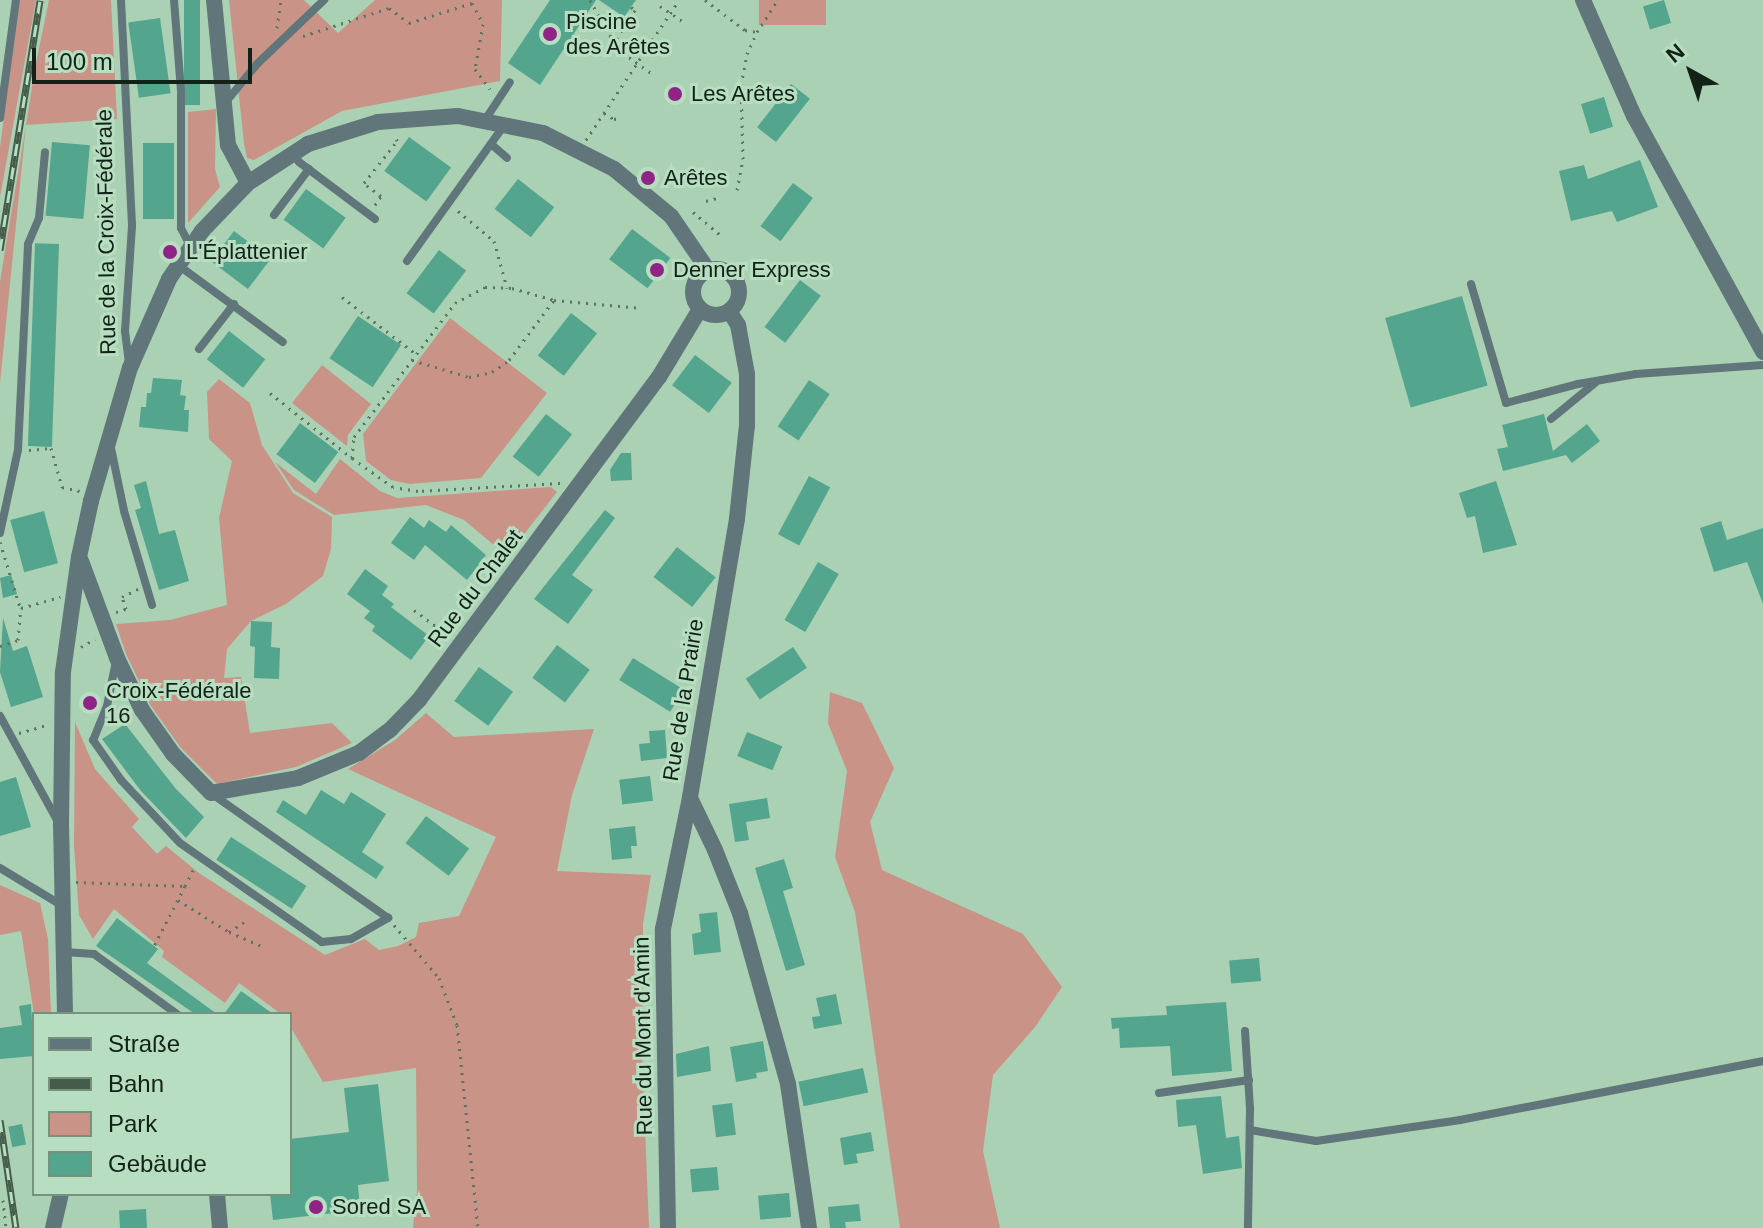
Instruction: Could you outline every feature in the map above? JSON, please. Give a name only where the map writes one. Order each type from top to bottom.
[{"type":"street","points":[[214,0],[231,156],[248,183]]},
{"type":"street","points":[[1583,0],[1634,116],[1763,352]]},
{"type":"street","name":"Rue de la Croix-Fédérale","points":[[65,1012],[61,826],[63,672],[79,557],[130,368],[152,312],[190,246],[248,183],[292,152],[324,138],[378,122],[419,116],[506,123],[543,133],[580,149],[628,178],[671,216],[708,270]]},
{"type":"street","points":[[708,270],[728,272],[737,282],[738,295],[729,311],[714,315],[700,309],[693,287],[708,270]]},
{"type":"street","name":"Rue du Chalet","points":[[211,793],[298,778],[359,753],[390,730],[419,700],[659,377],[700,309]]},
{"type":"street","name":"Rue de la Prairie","points":[[729,311],[738,325],[747,374],[747,425],[737,519],[690,798],[740,913],[788,1084],[809,1228]]},
{"type":"street","points":[[79,557],[117,658],[142,710],[173,754],[211,793]]},
{"type":"street","name":"Rue du Mont d'Amin","points":[[668,1228],[663,929],[690,798]]},
{"type":"street","points":[[53,1228],[61,1196]]},
{"type":"street","points":[[217,1196],[220,1228]]},
{"type":"lane","points":[[0,118],[16,0]]},
{"type":"lane","name":"Rue de la Croix-Fédérale","points":[[121,0],[132,226],[125,331],[130,368]]},
{"type":"lane","points":[[174,0],[181,90],[181,228],[190,246]]},
{"type":"lane","points":[[224,105],[275,45],[324,0]]},
{"type":"lane","points":[[485,120],[510,82]]},
{"type":"lane","points":[[407,261],[506,123]]},
{"type":"lane","points":[[491,144],[507,158]]},
{"type":"lane","points":[[0,533],[18,450],[28,244],[39,218],[45,152]]},
{"type":"lane","points":[[292,152],[309,169],[372,217]]},
{"type":"lane","points":[[274,215],[309,169]]},
{"type":"lane","points":[[177,265],[283,342]]},
{"type":"lane","points":[[1471,284],[1506,403],[1636,374],[1763,365]]},
{"type":"lane","points":[[199,349],[234,304]]},
{"type":"lane","points":[[1551,419],[1564,404],[1599,381]]},
{"type":"lane","points":[[109,437],[124,511],[152,605]]},
{"type":"lane","points":[[117,658],[107,706],[93,740],[139,802],[180,843],[322,942],[351,939],[388,918],[211,793]]},
{"type":"lane","name":"Rue de la Croix-Fédérale","points":[[0,716],[61,826]]},
{"type":"lane","points":[[0,868],[64,907]]},
{"type":"lane","points":[[65,952],[94,954],[174,1012]]},
{"type":"lane","points":[[1245,1031],[1250,1130],[1248,1228]]},
{"type":"lane","points":[[1250,1130],[1316,1141],[1460,1120],[1763,1061]]},
{"type":"lane","points":[[1159,1093],[1249,1080]]},
{"type":"path","points":[[281,0],[275,45],[389,8],[409,23],[472,3],[483,24],[475,69],[499,100]]},
{"type":"path","points":[[590,0],[616,48],[651,73]]},
{"type":"path","points":[[586,141],[679,0]]},
{"type":"path","points":[[705,0],[745,30],[757,32]]},
{"type":"path","points":[[737,190],[743,159],[741,85],[747,54],[778,0]]},
{"type":"path","points":[[660,6],[684,22]]},
{"type":"path","points":[[614,42],[635,10],[631,7]]},
{"type":"path","points":[[604,113],[622,118]]},
{"type":"path","points":[[372,217],[381,196],[364,183],[397,138]]},
{"type":"path","points":[[706,201],[717,198]]},
{"type":"path","points":[[448,204],[494,241],[507,288]]},
{"type":"path","points":[[693,212],[720,235]]},
{"type":"path","points":[[352,458],[354,437],[455,303],[485,287],[507,288],[554,300],[642,308]]},
{"type":"path","points":[[342,297],[416,354]]},
{"type":"path","points":[[411,360],[469,377],[492,372],[509,360],[554,300]]},
{"type":"path","points":[[270,393],[393,487],[418,491],[581,482]]},
{"type":"path","points":[[27,450],[51,448],[62,487],[76,491]]},
{"type":"path","points":[[0,542],[21,608],[18,640],[0,646]]},
{"type":"path","points":[[116,612],[126,609],[122,597],[133,594],[132,590]]},
{"type":"path","points":[[21,608],[60,597]]},
{"type":"path","points":[[414,610],[460,644]]},
{"type":"path","points":[[75,653],[87,642],[99,638]]},
{"type":"path","points":[[10,735],[62,721]]},
{"type":"path","points":[[154,946],[194,869]]},
{"type":"path","points":[[72,882],[185,886]]},
{"type":"path","points":[[178,900],[229,932],[262,946]]},
{"type":"path","points":[[388,918],[439,978],[457,1025],[478,1228]]},
{"type":"path","points":[[229,932],[244,922]]},
{"type":"path","points":[[3,1200],[6,1228]]},
{"type":"green space","points":[[19,0],[36,0],[0,197],[0,147]]},
{"type":"green space","points":[[49,0],[111,0],[117,119],[26,125]]},
{"type":"green space","points":[[229,0],[304,0],[338,33],[375,0],[502,0],[500,81],[342,111],[254,160],[247,158]]},
{"type":"green space","points":[[759,0],[826,0],[826,25],[759,25]]},
{"type":"green space","points":[[216,109],[215,169],[220,187],[188,223],[188,112]]},
{"type":"green space","points":[[26,125],[0,383],[0,282]]},
{"type":"green space","points":[[450,318],[547,393],[481,478],[410,484],[391,480],[366,461],[363,434]]},
{"type":"green space","points":[[322,365],[371,404],[348,435],[347,446],[292,403]]},
{"type":"green space","points":[[219,379],[250,403],[262,445],[293,493],[332,517],[331,549],[323,576],[286,604],[251,621],[227,649],[224,678],[241,677],[250,733],[332,723],[352,743],[296,767],[217,784],[181,748],[151,706],[126,654],[116,624],[170,620],[227,605],[219,518],[232,461],[209,439],[207,392]]},
{"type":"green space","points":[[340,459],[380,491],[397,498],[551,487],[557,492],[507,556],[464,520],[426,505],[334,515],[294,490],[275,462],[316,494]]},
{"type":"green space","points":[[830,692],[862,703],[894,768],[870,822],[882,870],[1023,934],[1062,987],[1035,1027],[993,1075],[983,1151],[1000,1228],[900,1228],[855,912],[835,857],[847,771],[828,723]]},
{"type":"green space","points":[[426,713],[454,737],[594,729],[572,795],[557,871],[651,875],[643,924],[642,1053],[649,1228],[413,1228],[417,1190],[416,1068],[323,1082],[292,1029],[292,1012],[278,1012],[239,983],[225,1003],[162,957],[164,951],[114,909],[93,939],[79,915],[74,845],[75,722],[95,769],[139,819],[132,827],[157,854],[166,846],[199,873],[325,955],[365,939],[379,950],[398,946],[416,937],[419,923],[459,916],[496,837],[348,769],[395,740]]},
{"type":"green space","points":[[0,885],[40,903],[48,939],[51,1012],[34,1012],[21,931],[0,935]]},
{"type":"building","points":[[184,0],[200,0],[200,105],[184,105]]},
{"type":"building","name":"Piscine des Arêtes","points":[[550,0],[596,0],[540,85],[508,63]]},
{"type":"building","points":[[599,0],[636,0],[624,17]]},
{"type":"building","points":[[1664,0],[1671,23],[1650,29],[1643,6]]},
{"type":"building","points":[[160,18],[171,93],[139,98],[128,22]]},
{"type":"building","points":[[791,84],[810,99],[776,142],[757,127]]},
{"type":"building","points":[[1604,97],[1613,127],[1590,134],[1581,104]]},
{"type":"building","points":[[409,137],[451,168],[426,202],[384,171]]},
{"type":"building","points":[[52,142],[90,145],[83,219],[46,216]]},
{"type":"building","points":[[143,143],[174,143],[174,219],[143,219]]},
{"type":"building","points":[[1640,160],[1658,207],[1617,222],[1612,211],[1571,221],[1559,171],[1584,165],[1588,179]]},
{"type":"building","points":[[518,179],[554,207],[531,237],[495,209]]},
{"type":"building","points":[[793,183],[813,198],[780,241],[761,226]]},
{"type":"building","points":[[306,189],[346,218],[323,249],[284,220]]},
{"type":"building","points":[[632,229],[670,258],[647,288],[609,259]]},
{"type":"building","points":[[234,231],[271,259],[248,289],[211,261]]},
{"type":"building","points":[[35,243],[59,244],[52,447],[28,446]]},
{"type":"building","points":[[439,250],[466,270],[434,314],[407,293]]},
{"type":"building","points":[[800,280],[821,296],[785,343],[764,327]]},
{"type":"building","points":[[1462,296],[1488,385],[1411,407],[1385,318]]},
{"type":"building","points":[[571,313],[597,333],[564,376],[538,356]]},
{"type":"building","points":[[358,316],[401,345],[373,387],[329,358]]},
{"type":"building","points":[[229,331],[265,359],[243,388],[207,359]]},
{"type":"building","points":[[695,355],[732,383],[709,413],[672,385]]},
{"type":"building","points":[[153,378],[182,380],[180,395],[186,396],[184,410],[189,410],[188,432],[139,427],[141,407],[146,407]]},
{"type":"building","points":[[809,380],[830,394],[798,440],[778,426]]},
{"type":"building","points":[[546,414],[572,434],[539,477],[513,457]]},
{"type":"building","points":[[1544,414],[1553,451],[1587,424],[1600,441],[1572,463],[1566,455],[1503,471],[1497,449],[1508,447],[1502,425]]},
{"type":"building","points":[[300,423],[338,452],[315,483],[277,454]]},
{"type":"building","points":[[621,453],[631,453],[632,480],[611,481],[610,470]]},
{"type":"building","points":[[809,476],[830,487],[799,546],[778,534]]},
{"type":"building","points":[[146,481],[159,534],[175,530],[189,581],[159,590],[135,510],[141,508],[134,485]]},
{"type":"building","points":[[1496,481],[1517,545],[1483,553],[1475,516],[1467,518],[1459,493]]},
{"type":"building","points":[[605,510],[615,518],[572,575],[593,590],[568,624],[534,599]]},
{"type":"building","points":[[44,511],[58,563],[24,572],[10,520]]},
{"type":"building","points":[[410,517],[424,528],[429,520],[446,532],[451,525],[486,555],[467,580],[425,545],[414,560],[391,543]]},
{"type":"building","points":[[1721,521],[1727,540],[1763,528],[1763,604],[1747,562],[1714,572],[1700,528]]},
{"type":"building","points":[[677,547],[716,577],[692,607],[654,577]]},
{"type":"building","points":[[818,562],[839,574],[805,632],[784,620]]},
{"type":"building","points":[[365,569],[388,586],[382,595],[394,604],[391,607],[429,636],[411,660],[372,631],[375,626],[364,618],[370,611],[347,594]]},
{"type":"building","points":[[11,575],[17,594],[3,598],[0,578]]},
{"type":"building","points":[[3,618],[13,651],[27,646],[43,697],[11,707],[0,672]]},
{"type":"building","points":[[251,621],[272,622],[271,647],[280,648],[279,679],[254,678],[255,647],[250,646]]},
{"type":"building","points":[[557,645],[590,670],[565,702],[532,678]]},
{"type":"building","points":[[793,647],[807,668],[760,700],[746,679]]},
{"type":"building","points":[[633,658],[684,690],[670,712],[619,680]]},
{"type":"building","points":[[479,667],[513,692],[488,726],[454,701]]},
{"type":"building","points":[[125,724],[176,789],[204,817],[186,838],[141,791],[102,739]]},
{"type":"building","points":[[665,730],[667,758],[641,761],[639,744],[650,743],[649,731]]},
{"type":"building","points":[[747,732],[782,746],[772,770],[737,756]]},
{"type":"building","points":[[650,776],[653,801],[622,805],[619,780]]},
{"type":"building","points":[[16,777],[31,827],[0,836],[0,782]]},
{"type":"building","points":[[321,790],[344,804],[351,792],[386,814],[362,852],[384,867],[376,879],[276,812],[283,800],[306,815]]},
{"type":"building","points":[[767,798],[770,818],[746,822],[749,840],[735,842],[729,804]]},
{"type":"building","points":[[426,816],[469,848],[449,876],[406,843]]},
{"type":"building","points":[[635,826],[637,846],[631,846],[632,858],[612,860],[609,829]]},
{"type":"building","points":[[231,837],[306,886],[292,909],[216,860]]},
{"type":"building","points":[[784,859],[793,888],[783,891],[805,965],[786,971],[755,868]]},
{"type":"building","points":[[717,912],[721,952],[694,955],[692,934],[701,932],[699,914]]},
{"type":"building","points":[[117,918],[158,949],[147,963],[214,1012],[192,1012],[96,946]]},
{"type":"building","points":[[1259,958],[1261,981],[1231,984],[1229,961]]},
{"type":"building","points":[[241,991],[270,1012],[225,1012]]},
{"type":"building","points":[[836,994],[842,1024],[814,1029],[812,1017],[820,1016],[816,998]]},
{"type":"building","points":[[1226,1002],[1232,1071],[1172,1076],[1170,1046],[1120,1048],[1119,1028],[1112,1029],[1111,1018],[1167,1015],[1166,1006]]},
{"type":"building","points":[[31,1004],[32,1056],[0,1059],[0,1028],[22,1025],[19,1006]]},
{"type":"building","points":[[763,1041],[768,1071],[756,1073],[757,1078],[736,1082],[730,1047]]},
{"type":"building","points":[[709,1046],[711,1071],[677,1077],[676,1054]]},
{"type":"building","points":[[863,1068],[868,1092],[804,1106],[798,1082]]},
{"type":"building","points":[[378,1084],[389,1181],[358,1185],[360,1210],[273,1220],[270,1196],[292,1196],[292,1139],[349,1132],[344,1088]]},
{"type":"building","points":[[1221,1096],[1226,1138],[1239,1136],[1242,1168],[1203,1174],[1196,1125],[1178,1127],[1176,1100]]},
{"type":"building","points":[[732,1103],[736,1135],[716,1137],[712,1105]]},
{"type":"building","points":[[22,1124],[26,1145],[12,1147],[8,1127]]},
{"type":"building","points":[[871,1132],[874,1151],[856,1154],[858,1163],[844,1165],[840,1138]]},
{"type":"building","points":[[717,1167],[719,1190],[692,1192],[690,1169]]},
{"type":"building","points":[[789,1193],[791,1217],[760,1220],[758,1196]]},
{"type":"building","points":[[859,1204],[861,1221],[845,1222],[846,1228],[830,1228],[828,1207]]},
{"type":"building","points":[[146,1209],[147,1228],[120,1228],[119,1210]]},
{"type":"railway","points":[[0,250],[40,0]]},
{"type":"railway","points":[[0,1120],[16,1228]]},
{"type":"place","name":"Piscine des Arêtes","points":[[550,34]]},
{"type":"place","name":"Les Arêtes","points":[[675,94]]},
{"type":"place","name":"Arêtes","points":[[648,178]]},
{"type":"place","name":"L'Éplattenier","points":[[170,252]]},
{"type":"place","name":"Denner Express","points":[[657,270]]},
{"type":"place","name":"Croix-Fédérale 16","points":[[90,703]]},
{"type":"place","name":"Sored SA","points":[[316,1207]]}]
